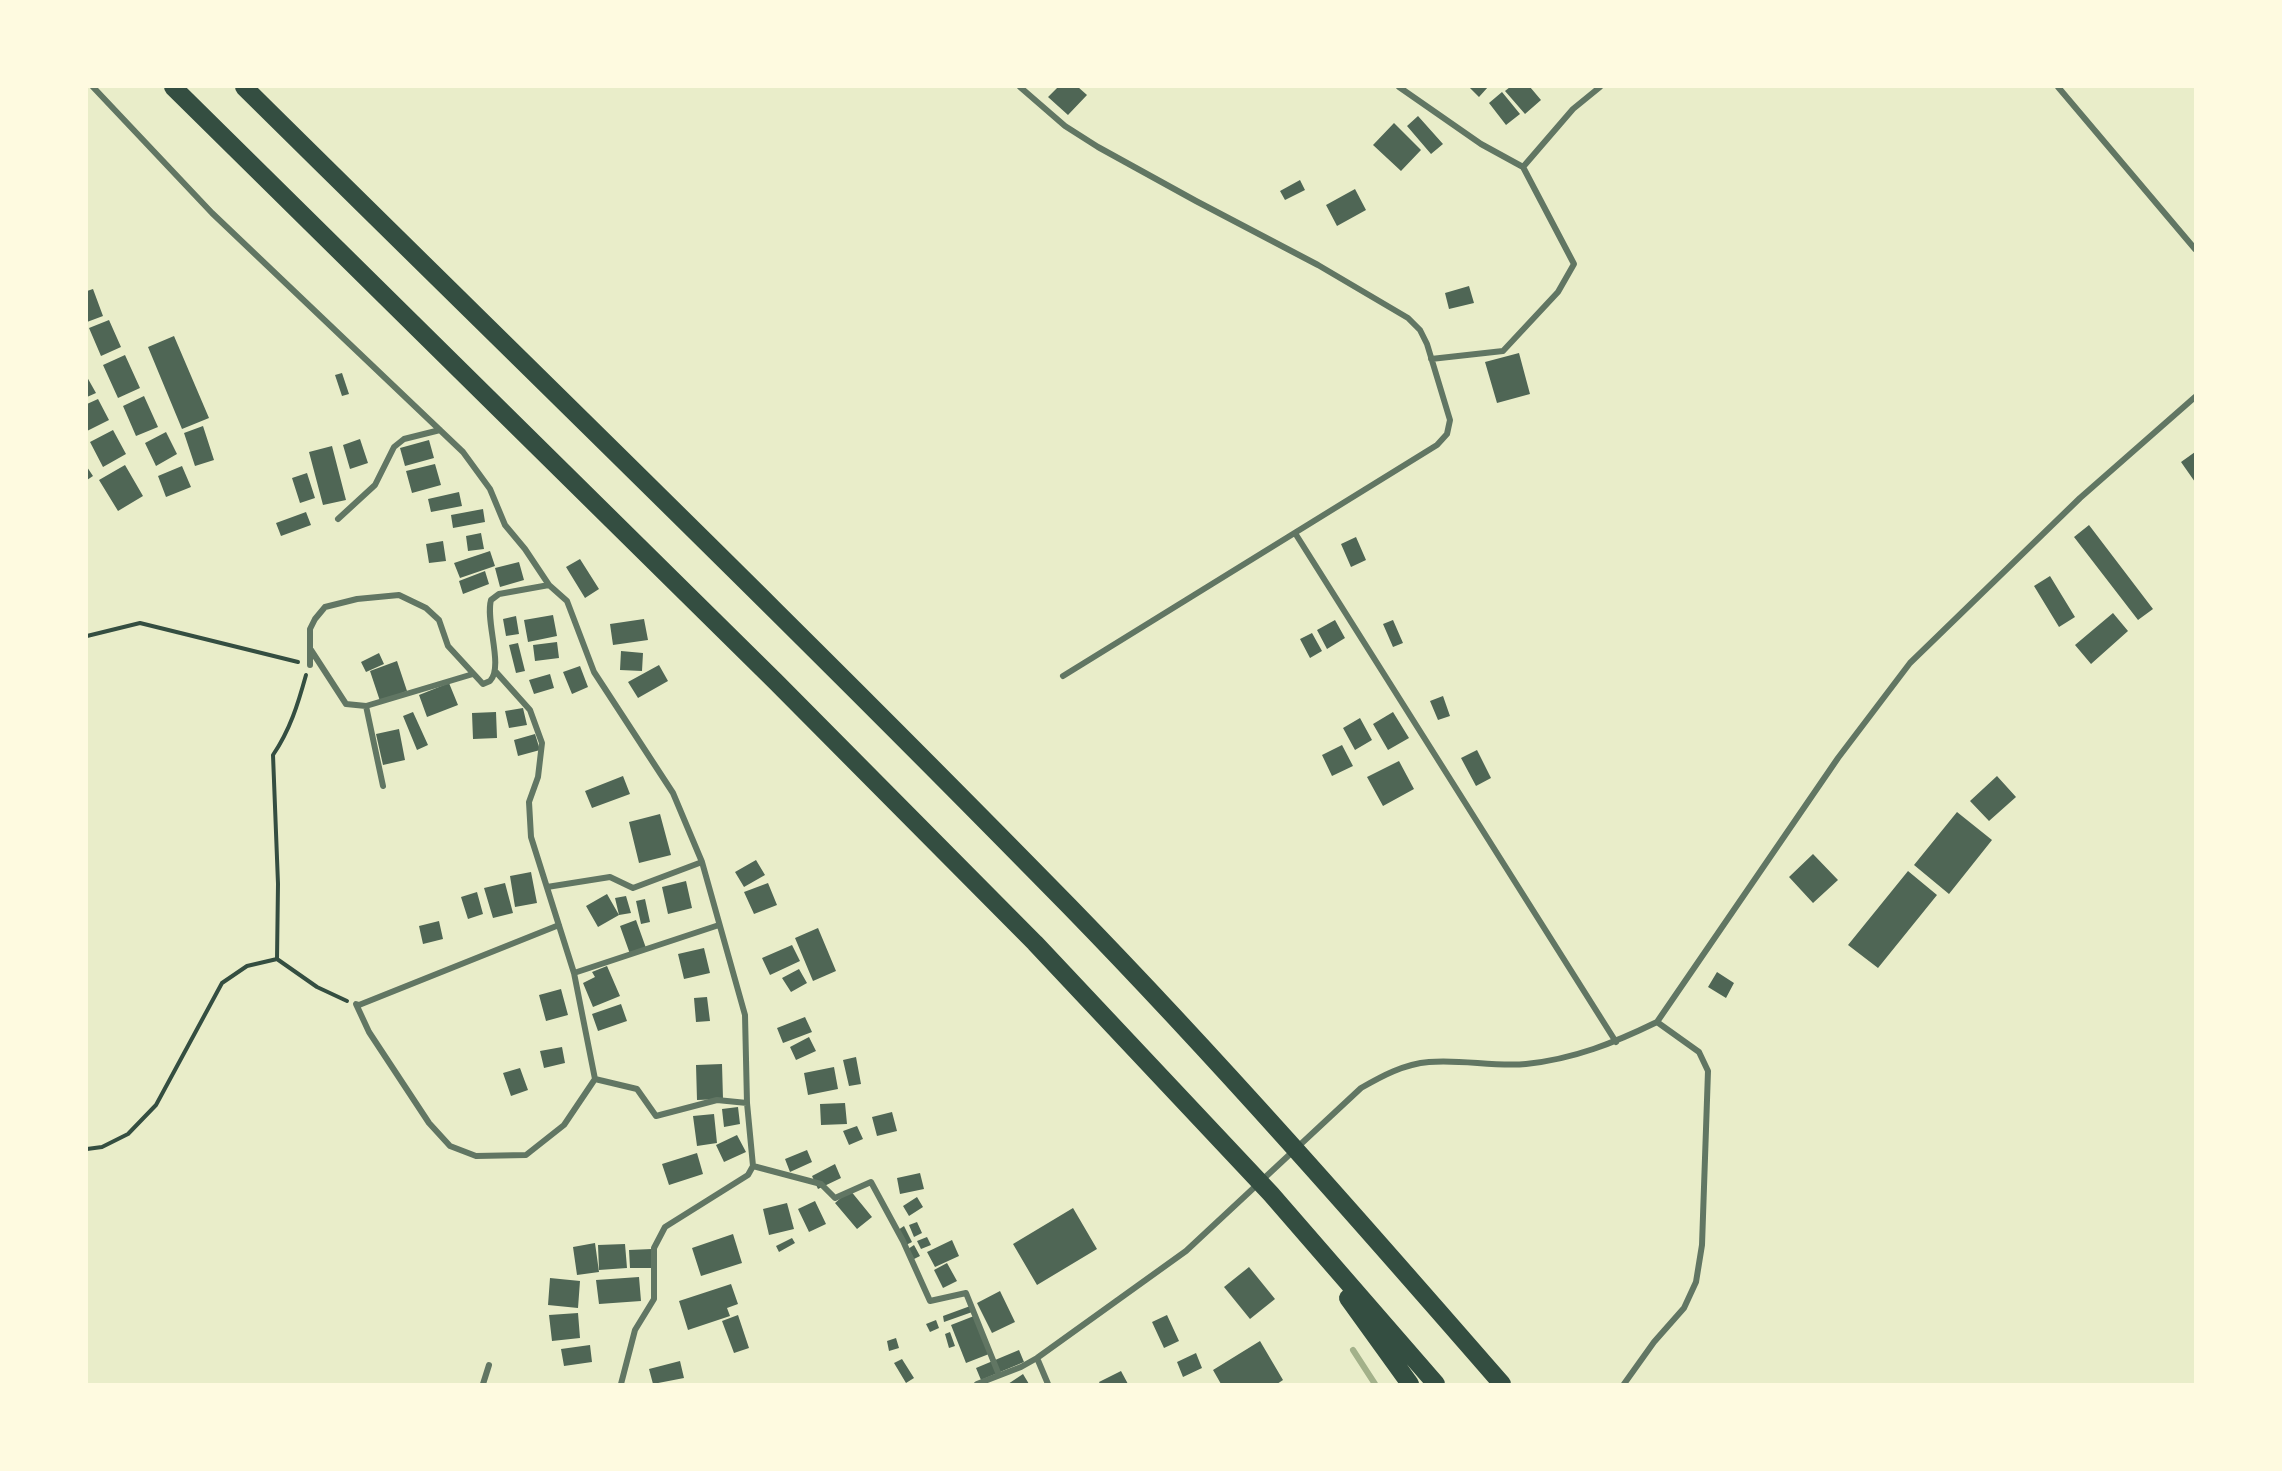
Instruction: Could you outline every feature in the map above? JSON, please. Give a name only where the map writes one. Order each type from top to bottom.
[{"type":"highway","points":[[173,87],[1027,934],[1271,1194],[1436,1384]]},
{"type":"highway","points":[[244,87],[810,646],[1071,909],[1309,1162],[1502,1384]]},
{"type":"highway","points":[[1271,1194],[1410,1384]]},
{"type":"street","points":[[93,87],[212,213],[463,452],[490,489],[505,525],[525,549],[549,585],[567,601],[594,672],[673,793],[702,862],[745,1015],[747,1103],[753,1166],[748,1175],[665,1227],[654,1248],[654,1299],[635,1330],[621,1384]]},
{"type":"street","points":[[1020,87],[1065,126],[1098,147],[1318,265],[1408,318],[1420,330],[1450,420],[1447,434],[1437,445],[1063,676]]},
{"type":"street","points":[[1399,87],[1481,144],[1523,167],[1574,264],[1558,292],[1503,351],[1431,359]]},
{"type":"street","points":[[1523,167],[1573,109],[1600,87]]},
{"type":"street","points":[[2058,87],[2195,249]]},
{"type":"street","points":[[977,1384],[1021,1367],[1037,1358],[1186,1251],[1361,1088],[1392,1071],[1428,1062],[1523,1064],[1564,1059],[1616,1042],[1657,1022],[1838,758],[1910,663],[2080,498],[2195,398]]},
{"type":"street","points":[[338,519],[375,485],[394,447],[404,439],[440,430]]},
{"type":"street","points":[[1295,533],[1616,1042]]},
{"type":"street","points":[[549,585],[499,594],[490,600],[489,613],[496,672],[530,710],[542,743],[538,777],[528,809],[531,837],[547,887],[559,925],[574,973],[595,1079],[564,1125],[526,1155],[476,1156],[450,1146],[429,1124],[369,1032],[356,1004],[359,1005],[559,925]]},
{"type":"street","points":[[310,665],[310,629],[325,607],[357,599],[399,595],[426,608],[439,620],[448,646],[483,684],[490,681],[496,672]]},
{"type":"street","points":[[310,649],[346,704],[366,706],[473,675]]},
{"type":"street","points":[[366,706],[383,786]]},
{"type":"street","points":[[547,887],[610,878],[633,888],[702,862]]},
{"type":"street","points":[[574,973],[719,925]]},
{"type":"street","points":[[1624,1384],[1654,1342],[1684,1308],[1696,1282],[1702,1245],[1708,1071],[1699,1052],[1657,1022]]},
{"type":"street","points":[[595,1079],[637,1089],[656,1116],[717,1100],[747,1103]]},
{"type":"street","points":[[753,1166],[821,1184],[835,1198],[871,1182],[903,1241],[930,1301],[966,1293],[999,1376]]},
{"type":"street","points":[[1037,1358],[1048,1384]]},
{"type":"street","points":[[483,1384],[489,1365]]},
{"type":"path","points":[[87,636],[140,623],[310,665],[298,706],[285,738],[273,755],[278,884],[277,959]]},
{"type":"path","points":[[87,1149],[102,1147],[128,1134],[156,1105],[222,983],[247,966],[277,959],[317,987],[356,1004]]},
{"type":"building","points":[[1058,87],[1078,87],[1087,95],[1068,115],[1048,97]]},
{"type":"building","points":[[1469,87],[1488,87],[1479,97]]},
{"type":"building","points":[[1510,87],[1530,87],[1541,100],[1525,114],[1505,91]]},
{"type":"building","points":[[1502,92],[1520,114],[1506,125],[1489,103]]},
{"type":"building","points":[[1418,116],[1443,144],[1431,154],[1407,126]]},
{"type":"building","points":[[1394,123],[1421,150],[1401,171],[1373,145]]},
{"type":"building","points":[[1300,180],[1305,190],[1285,200],[1280,191]]},
{"type":"building","points":[[1355,189],[1366,210],[1337,226],[1326,205]]},
{"type":"building","points":[[1469,286],[1474,303],[1449,309],[1445,293]]},
{"type":"building","points":[[93,289],[103,316],[87,322],[87,291]]},
{"type":"building","points":[[109,320],[121,347],[101,356],[89,328]]},
{"type":"building","points":[[174,336],[209,418],[182,429],[148,347]]},
{"type":"building","points":[[1519,353],[1530,394],[1497,403],[1485,362]]},
{"type":"building","points":[[125,355],[140,388],[118,398],[103,365]]},
{"type":"building","points":[[342,373],[349,394],[342,396],[335,375]]},
{"type":"building","points":[[87,377],[96,393],[87,397]]},
{"type":"building","points":[[144,396],[158,427],[136,436],[123,406]]},
{"type":"building","points":[[98,399],[109,420],[87,431],[87,404]]},
{"type":"building","points":[[203,426],[214,460],[195,466],[184,433]]},
{"type":"building","points":[[113,430],[126,454],[103,467],[90,442]]},
{"type":"building","points":[[166,432],[177,454],[156,466],[145,443]]},
{"type":"building","points":[[360,439],[368,463],[350,469],[343,445]]},
{"type":"building","points":[[429,440],[434,458],[405,466],[400,448]]},
{"type":"building","points":[[332,446],[346,500],[323,505],[309,452]]},
{"type":"building","points":[[2195,452],[2195,482],[2181,462]]},
{"type":"building","points":[[435,464],[441,485],[412,493],[406,471]]},
{"type":"building","points":[[125,465],[143,496],[118,511],[99,480]]},
{"type":"building","points":[[182,466],[191,487],[166,497],[158,476]]},
{"type":"building","points":[[87,467],[93,476],[87,480]]},
{"type":"building","points":[[307,473],[315,498],[300,503],[292,478]]},
{"type":"building","points":[[459,492],[462,506],[431,512],[428,499]]},
{"type":"building","points":[[483,509],[485,522],[453,528],[451,515]]},
{"type":"building","points":[[306,512],[311,525],[281,536],[276,523]]},
{"type":"building","points":[[2089,525],[2153,609],[2138,620],[2074,537]]},
{"type":"building","points":[[481,533],[484,549],[468,551],[466,536]]},
{"type":"building","points":[[1356,537],[1366,560],[1351,567],[1341,544]]},
{"type":"building","points":[[443,541],[446,561],[429,563],[426,544]]},
{"type":"building","points":[[490,551],[495,566],[460,578],[454,563]]},
{"type":"building","points":[[580,559],[599,589],[585,598],[566,567]]},
{"type":"building","points":[[519,562],[524,580],[500,587],[495,568]]},
{"type":"building","points":[[485,571],[489,584],[463,594],[459,581]]},
{"type":"building","points":[[2050,576],[2075,617],[2059,627],[2034,586]]},
{"type":"building","points":[[2113,613],[2128,631],[2091,664],[2075,645]]},
{"type":"building","points":[[553,615],[557,636],[528,642],[524,620]]},
{"type":"building","points":[[516,616],[519,634],[506,636],[503,619]]},
{"type":"building","points":[[644,619],[648,640],[613,645],[610,624]]},
{"type":"building","points":[[1335,620],[1345,638],[1327,649],[1317,630]]},
{"type":"building","points":[[1393,620],[1403,643],[1393,647],[1383,624]]},
{"type":"building","points":[[1312,633],[1322,651],[1310,658],[1300,639]]},
{"type":"building","points":[[557,642],[559,658],[535,661],[533,645]]},
{"type":"building","points":[[518,643],[525,671],[516,673],[509,645]]},
{"type":"building","points":[[621,651],[643,653],[642,671],[620,670]]},
{"type":"building","points":[[379,653],[384,664],[366,672],[361,662]]},
{"type":"building","points":[[397,661],[407,691],[380,701],[370,671]]},
{"type":"building","points":[[659,665],[668,681],[638,698],[628,682]]},
{"type":"building","points":[[580,666],[588,687],[572,694],[563,672]]},
{"type":"building","points":[[550,674],[554,688],[534,694],[529,680]]},
{"type":"building","points":[[449,683],[458,705],[427,717],[419,695]]},
{"type":"building","points":[[1443,696],[1450,716],[1438,720],[1430,701]]},
{"type":"building","points":[[523,708],[527,725],[509,728],[505,711]]},
{"type":"building","points":[[413,712],[428,745],[417,750],[403,716]]},
{"type":"building","points":[[496,712],[497,738],[473,739],[472,713]]},
{"type":"building","points":[[1393,712],[1409,738],[1388,750],[1373,724]]},
{"type":"building","points":[[1360,718],[1372,740],[1355,750],[1343,728]]},
{"type":"building","points":[[399,729],[405,760],[383,765],[376,734]]},
{"type":"building","points":[[535,734],[540,750],[518,756],[514,740]]},
{"type":"building","points":[[1342,745],[1353,766],[1332,776],[1322,755]]},
{"type":"building","points":[[1477,750],[1491,778],[1476,786],[1461,758]]},
{"type":"building","points":[[1399,761],[1414,789],[1383,806],[1367,777]]},
{"type":"building","points":[[623,776],[630,794],[592,808],[585,791]]},
{"type":"building","points":[[1997,776],[2016,797],[1989,821],[1970,801]]},
{"type":"building","points":[[1957,812],[1992,840],[1949,894],[1914,865]]},
{"type":"building","points":[[660,814],[671,855],[639,863],[629,822]]},
{"type":"building","points":[[1813,854],[1838,880],[1813,903],[1789,877]]},
{"type":"building","points":[[756,860],[765,875],[744,887],[735,872]]},
{"type":"building","points":[[1908,871],[1937,895],[1878,968],[1848,945]]},
{"type":"building","points":[[531,872],[537,903],[515,907],[510,876]]},
{"type":"building","points":[[686,881],[692,908],[668,914],[662,887]]},
{"type":"building","points":[[505,883],[513,913],[493,918],[484,888]]},
{"type":"building","points":[[768,883],[777,905],[754,914],[744,892]]},
{"type":"building","points":[[477,892],[483,914],[468,919],[461,897]]},
{"type":"building","points":[[607,894],[619,915],[598,927],[586,906]]},
{"type":"building","points":[[626,896],[631,913],[619,915],[615,898]]},
{"type":"building","points":[[645,899],[650,922],[641,924],[636,901]]},
{"type":"building","points":[[636,920],[646,948],[630,954],[620,926]]},
{"type":"building","points":[[439,921],[443,939],[423,944],[419,926]]},
{"type":"building","points":[[818,928],[836,971],[813,981],[795,938]]},
{"type":"building","points":[[792,945],[800,961],[770,975],[762,958]]},
{"type":"building","points":[[704,948],[710,973],[684,979],[678,954]]},
{"type":"building","points":[[607,966],[620,996],[593,1007],[583,983],[595,977],[592,972]]},
{"type":"building","points":[[799,969],[807,983],[791,992],[782,978]]},
{"type":"building","points":[[1717,972],[1734,983],[1726,998],[1708,987]]},
{"type":"building","points":[[561,989],[568,1015],[546,1021],[539,995]]},
{"type":"building","points":[[707,997],[710,1021],[696,1022],[694,998]]},
{"type":"building","points":[[621,1004],[627,1021],[598,1031],[592,1014]]},
{"type":"building","points":[[805,1017],[812,1032],[783,1043],[777,1028]]},
{"type":"building","points":[[809,1037],[816,1051],[796,1060],[790,1047]]},
{"type":"building","points":[[562,1047],[565,1063],[544,1068],[540,1051]]},
{"type":"building","points":[[856,1057],[861,1084],[849,1086],[843,1060]]},
{"type":"building","points":[[722,1064],[723,1099],[697,1100],[696,1065]]},
{"type":"building","points":[[834,1067],[838,1089],[808,1095],[804,1073]]},
{"type":"building","points":[[520,1068],[528,1090],[511,1096],[503,1073]]},
{"type":"building","points":[[845,1103],[847,1124],[821,1125],[820,1104]]},
{"type":"building","points":[[738,1107],[740,1124],[724,1127],[722,1109]]},
{"type":"building","points":[[892,1112],[897,1131],[877,1136],[872,1117]]},
{"type":"building","points":[[714,1114],[717,1143],[697,1146],[693,1116]]},
{"type":"building","points":[[857,1126],[863,1139],[849,1145],[843,1131]]},
{"type":"building","points":[[737,1135],[746,1152],[724,1162],[716,1145]]},
{"type":"building","points":[[807,1150],[812,1162],[790,1172],[785,1159]]},
{"type":"building","points":[[697,1153],[703,1174],[669,1185],[662,1164]]},
{"type":"building","points":[[835,1164],[841,1178],[818,1189],[812,1176]]},
{"type":"building","points":[[920,1173],[924,1189],[900,1194],[897,1178]]},
{"type":"building","points":[[850,1190],[872,1217],[857,1229],[835,1203]]},
{"type":"building","points":[[917,1197],[923,1207],[909,1216],[903,1206]]},
{"type":"building","points":[[815,1201],[826,1224],[809,1232],[798,1209]]},
{"type":"building","points":[[787,1203],[794,1229],[769,1235],[763,1209]]},
{"type":"building","points":[[1073,1208],[1097,1249],[1037,1285],[1013,1244]]},
{"type":"building","points":[[917,1222],[922,1233],[914,1237],[909,1225]]},
{"type":"building","points":[[904,1226],[912,1242],[906,1245],[898,1230]]},
{"type":"building","points":[[733,1234],[742,1263],[701,1276],[692,1248]]},
{"type":"building","points":[[927,1237],[931,1245],[921,1249],[917,1241]]},
{"type":"building","points":[[792,1238],[795,1243],[779,1252],[776,1246]]},
{"type":"building","points":[[952,1240],[959,1256],[935,1267],[927,1252]]},
{"type":"building","points":[[595,1243],[599,1272],[577,1275],[573,1247]]},
{"type":"building","points":[[625,1244],[627,1268],[599,1270],[598,1245]]},
{"type":"building","points":[[914,1245],[920,1256],[914,1259],[908,1249]]},
{"type":"building","points":[[652,1249],[653,1268],[630,1268],[629,1250]]},
{"type":"building","points":[[947,1263],[957,1281],[943,1288],[934,1270]]},
{"type":"building","points":[[1249,1267],[1275,1299],[1250,1319],[1224,1287]]},
{"type":"building","points":[[639,1277],[641,1301],[599,1304],[596,1280]]},
{"type":"building","points":[[550,1278],[580,1281],[578,1308],[548,1305]]},
{"type":"building","points":[[731,1284],[738,1304],[727,1308],[730,1316],[688,1330],[679,1301]]},
{"type":"building","points":[[1000,1291],[1015,1322],[992,1333],[977,1303]]},
{"type":"building","points":[[973,1305],[975,1311],[944,1322],[943,1316]]},
{"type":"building","points":[[578,1313],[580,1338],[552,1341],[549,1315]]},
{"type":"building","points":[[738,1315],[749,1348],[734,1353],[722,1321]]},
{"type":"building","points":[[1167,1315],[1179,1341],[1164,1348],[1152,1322]]},
{"type":"building","points":[[974,1316],[989,1354],[966,1363],[951,1325]]},
{"type":"building","points":[[936,1320],[939,1328],[930,1332],[926,1324]]},
{"type":"building","points":[[950,1332],[955,1346],[949,1348],[945,1334]]},
{"type":"building","points":[[896,1338],[899,1348],[889,1351],[887,1341]]},
{"type":"building","points":[[1260,1341],[1283,1380],[1277,1384],[1221,1384],[1213,1370]]},
{"type":"building","points":[[590,1345],[592,1362],[564,1366],[561,1349]]},
{"type":"building","points":[[1019,1350],[1024,1362],[981,1380],[976,1368]]},
{"type":"building","points":[[1196,1353],[1202,1368],[1183,1377],[1177,1362]]},
{"type":"building","points":[[902,1359],[914,1378],[906,1383],[894,1363]]},
{"type":"building","points":[[680,1361],[684,1378],[653,1384],[649,1369]]},
{"type":"building","points":[[1121,1371],[1128,1384],[1100,1384],[1099,1382]]},
{"type":"building","points":[[1023,1374],[1029,1384],[1008,1384]]},
{"type":"waterway","points":[[1353,1350],[1375,1384]]}]
